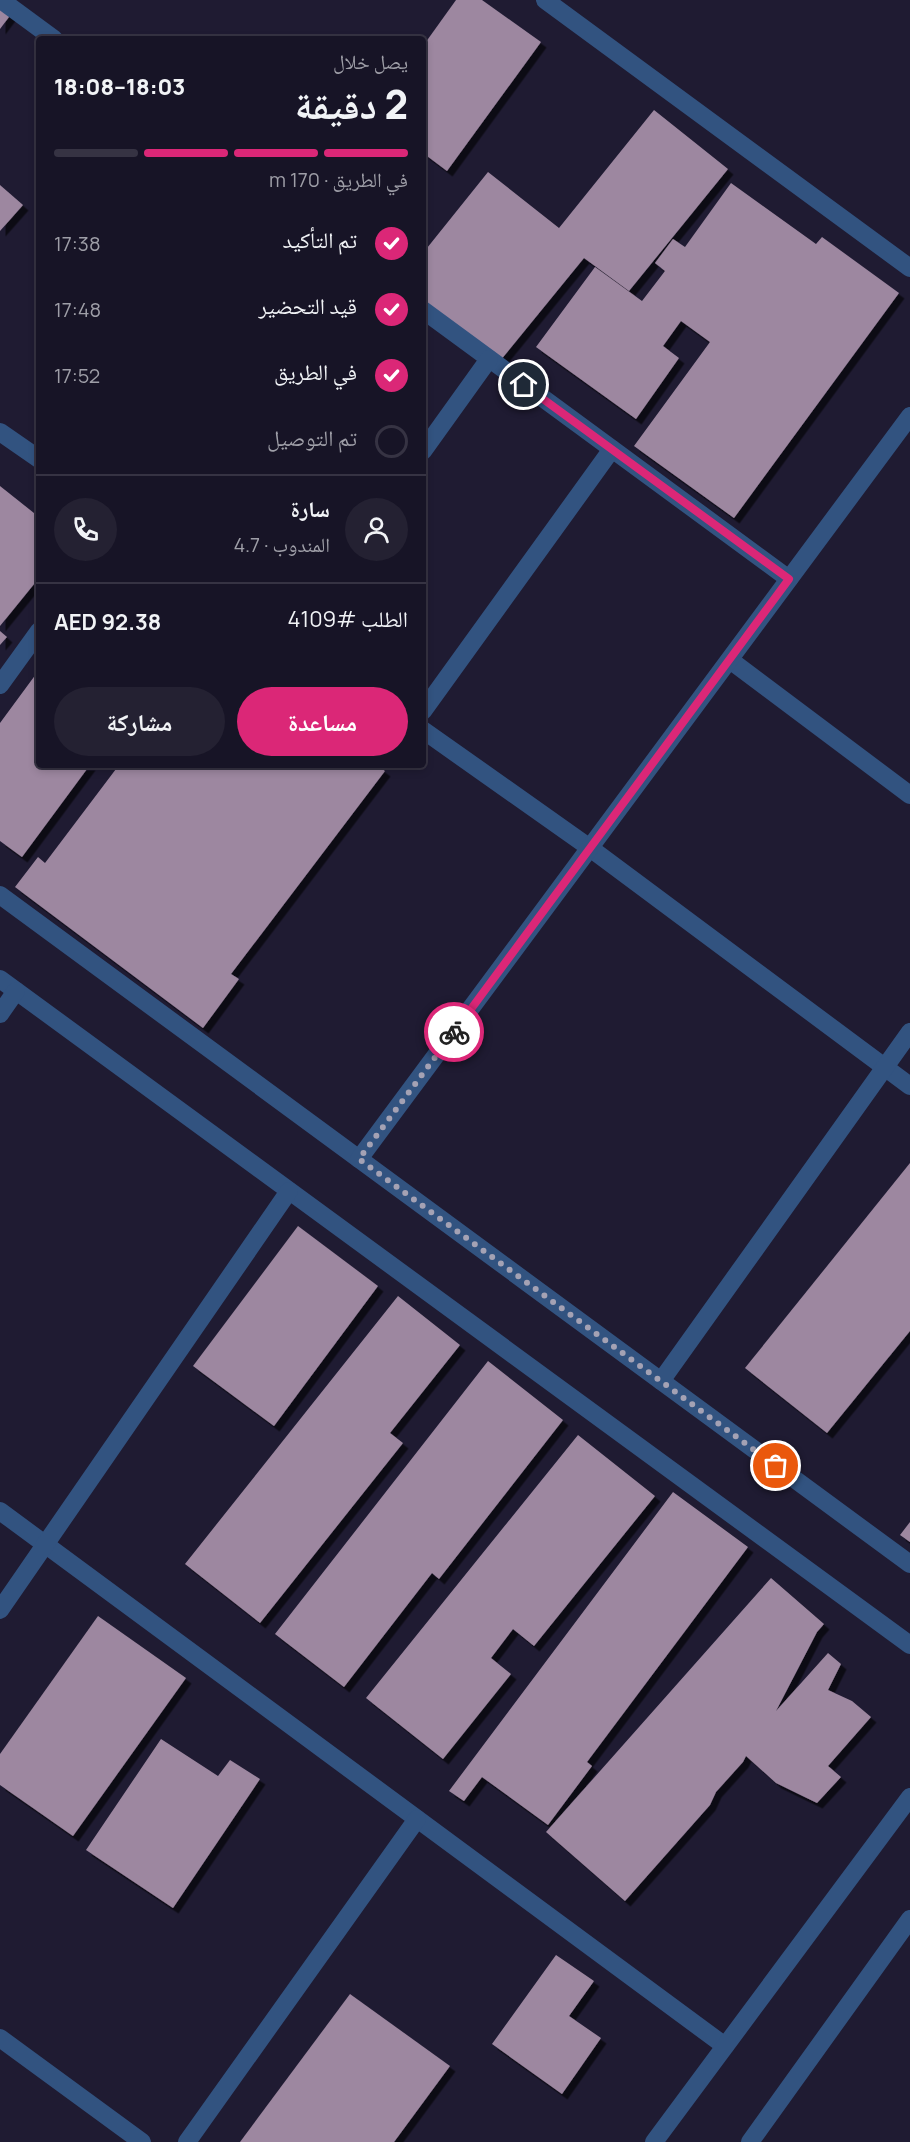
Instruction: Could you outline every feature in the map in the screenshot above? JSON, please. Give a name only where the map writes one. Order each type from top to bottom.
[{"type":"street","points":[[1,0],[50,36]]},
{"type":"street","points":[[545,0],[910,268]]},
{"type":"street","points":[[426,312],[789,579]]},
{"type":"street","points":[[426,447],[489,359]]},
{"type":"street","points":[[359,1159],[910,416]]},
{"type":"street","points":[[0,432],[36,457]]},
{"type":"street","points":[[426,707],[612,449]]},
{"type":"street","points":[[0,685],[36,635]]},
{"type":"street","points":[[730,660],[910,795]]},
{"type":"street","points":[[426,732],[590,848],[910,1086]]},
{"type":"street","points":[[0,896],[910,1564]]},
{"type":"street","points":[[0,979],[910,1645]]},
{"type":"street","points":[[0,1014],[16,991]]},
{"type":"street","points":[[661,1381],[910,1032]]},
{"type":"street","points":[[0,1610],[289,1191]]},
{"type":"street","points":[[0,1511],[725,2046]]},
{"type":"street","points":[[654,2142],[910,1797]]},
{"type":"street","points":[[187,2142],[417,1819]]},
{"type":"street","points":[[750,2142],[910,1919]]},
{"type":"street","points":[[0,2038],[142,2142]]},
{"type":"building","points":[[0,0],[15,9],[0,29]]},
{"type":"building","points":[[456,0],[482,0],[541,42],[447,171],[426,155],[426,42]]},
{"type":"building","points":[[654,110],[728,169],[629,291],[584,258],[500,361],[426,303],[426,249],[488,172],[559,228]]},
{"type":"building","points":[[731,183],[816,244],[822,237],[899,293],[734,518],[634,446],[710,342],[681,321],[663,346],[679,358],[636,419],[536,347],[595,267],[642,301],[665,271],[655,263],[673,239],[685,247]]},
{"type":"building","points":[[0,185],[23,205],[0,231]]},
{"type":"building","points":[[0,486],[36,515],[36,582],[0,626]]},
{"type":"building","points":[[0,631],[7,637],[0,645]]},
{"type":"building","points":[[36,674],[36,768],[88,768],[22,857],[0,841],[0,723]]},
{"type":"building","points":[[117,768],[381,768],[385,771],[231,974],[239,979],[203,1028],[15,887],[38,857],[45,863]]},
{"type":"building","points":[[910,1163],[910,1331],[827,1433],[745,1368]]},
{"type":"building","points":[[298,1226],[378,1286],[274,1426],[193,1366]]},
{"type":"building","points":[[398,1296],[460,1345],[390,1433],[403,1443],[260,1623],[185,1564]]},
{"type":"building","points":[[488,1361],[563,1420],[439,1579],[432,1573],[344,1687],[275,1634]]},
{"type":"building","points":[[578,1435],[655,1496],[534,1646],[513,1629],[491,1658],[511,1674],[443,1759],[366,1698]]},
{"type":"building","points":[[673,1492],[748,1547],[587,1762],[592,1766],[548,1825],[482,1777],[464,1801],[449,1791]]},
{"type":"building","points":[[910,1522],[910,1542],[900,1535]]},
{"type":"building","points":[[771,1578],[824,1624],[817,1632],[776,1711],[828,1653],[841,1664],[828,1690],[852,1701],[871,1717],[828,1766],[841,1777],[817,1803],[776,1783],[746,1756],[716,1792],[710,1805],[625,1901],[546,1832]]},
{"type":"building","points":[[98,1616],[186,1678],[73,1836],[0,1785],[0,1754]]},
{"type":"building","points":[[161,1739],[218,1776],[230,1760],[260,1779],[173,1908],[86,1850]]},
{"type":"building","points":[[556,1955],[594,1981],[569,2016],[601,2038],[562,2094],[492,2044]]},
{"type":"building","points":[[350,1994],[450,2066],[394,2142],[240,2142]]},
{"type":"way so far","points":[[454,1032],[359,1159],[776,1466]]},
{"type":"route","points":[[454,1032],[789,579],[524,385]]}]
